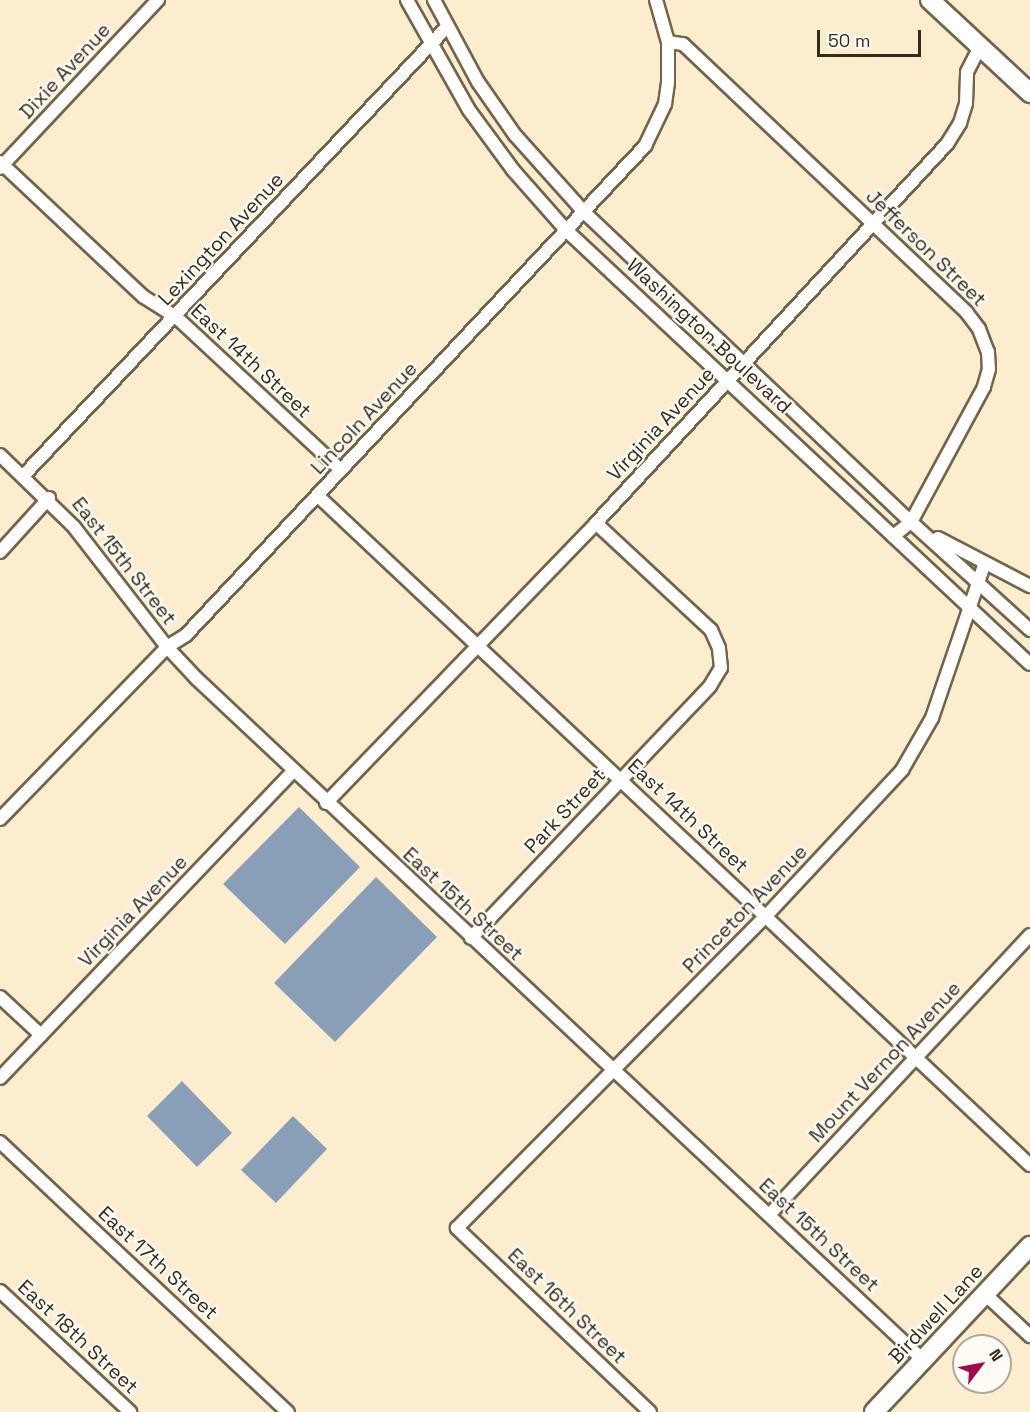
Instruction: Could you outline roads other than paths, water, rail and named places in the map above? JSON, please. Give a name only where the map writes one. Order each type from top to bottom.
[{"type":"main road","points":[[930,0],[1030,93]]},
{"type":"main road","name":"Birdwell Lane","points":[[874,1412],[1030,1246]]},
{"type":"street","name":"Dixie Avenue","points":[[1,165],[158,0]]},
{"type":"street","name":"Washington Boulevard","points":[[408,0],[429,43],[469,110],[513,170],[566,230],[729,379],[1030,664]]},
{"type":"street","name":"Washington Boulevard","points":[[434,0],[478,82],[515,135],[584,212],[745,362],[911,522],[979,581],[1030,630]]},
{"type":"street","name":"Lincoln Avenue","points":[[0,819],[167,647],[186,635],[645,146],[656,129],[665,105],[668,42],[656,0]]},
{"type":"street","name":"Lexington Avenue","points":[[23,476],[176,316],[429,43],[447,27]]},
{"type":"street","name":"Jefferson Street","points":[[668,42],[683,44],[967,313],[988,352],[990,369],[984,387],[911,522],[893,536]]},
{"type":"street","name":"Virginia Avenue","points":[[326,803],[596,523],[951,137],[966,103],[967,72],[980,46]]},
{"type":"street","name":"East 14th Street","points":[[1,165],[144,297],[176,316],[341,470]]},
{"type":"street","name":"East 15th Street","points":[[0,455],[49,498],[167,647],[293,771],[923,1360]]},
{"type":"street","name":"East 14th Street","points":[[318,496],[1030,1165]]},
{"type":"street","points":[[0,552],[49,498]]},
{"type":"street","points":[[911,522],[984,565],[1030,586]]},
{"type":"street","name":"Park Street","points":[[471,938],[710,686],[721,668],[721,659],[711,630],[596,523]]},
{"type":"street","name":"Princeton Avenue","points":[[457,1228],[615,1072],[766,916],[877,798],[917,748],[932,718],[984,565]]},
{"type":"street","name":"Virginia Avenue","points":[[0,1078],[293,771]]},
{"type":"street","name":"Mount Vernon Avenue","points":[[769,1215],[1030,935]]},
{"type":"street","points":[[0,996],[41,1035]]},
{"type":"street","name":"East 17th Street","points":[[0,1142],[288,1412]]},
{"type":"street","name":"East 16th Street","points":[[457,1228],[650,1412]]},
{"type":"street","name":"East 18th Street","points":[[0,1291],[130,1412]]},
{"type":"street","points":[[985,1294],[1030,1336]]},
{"type":"water","points":[[299,807],[360,867],[285,944],[223,884]]},
{"type":"water","points":[[376,877],[437,937],[335,1042],[274,983]]},
{"type":"water","points":[[182,1081],[232,1133],[197,1167],[147,1116]]},
{"type":"water","points":[[293,1116],[327,1149],[276,1203],[241,1170]]}]
